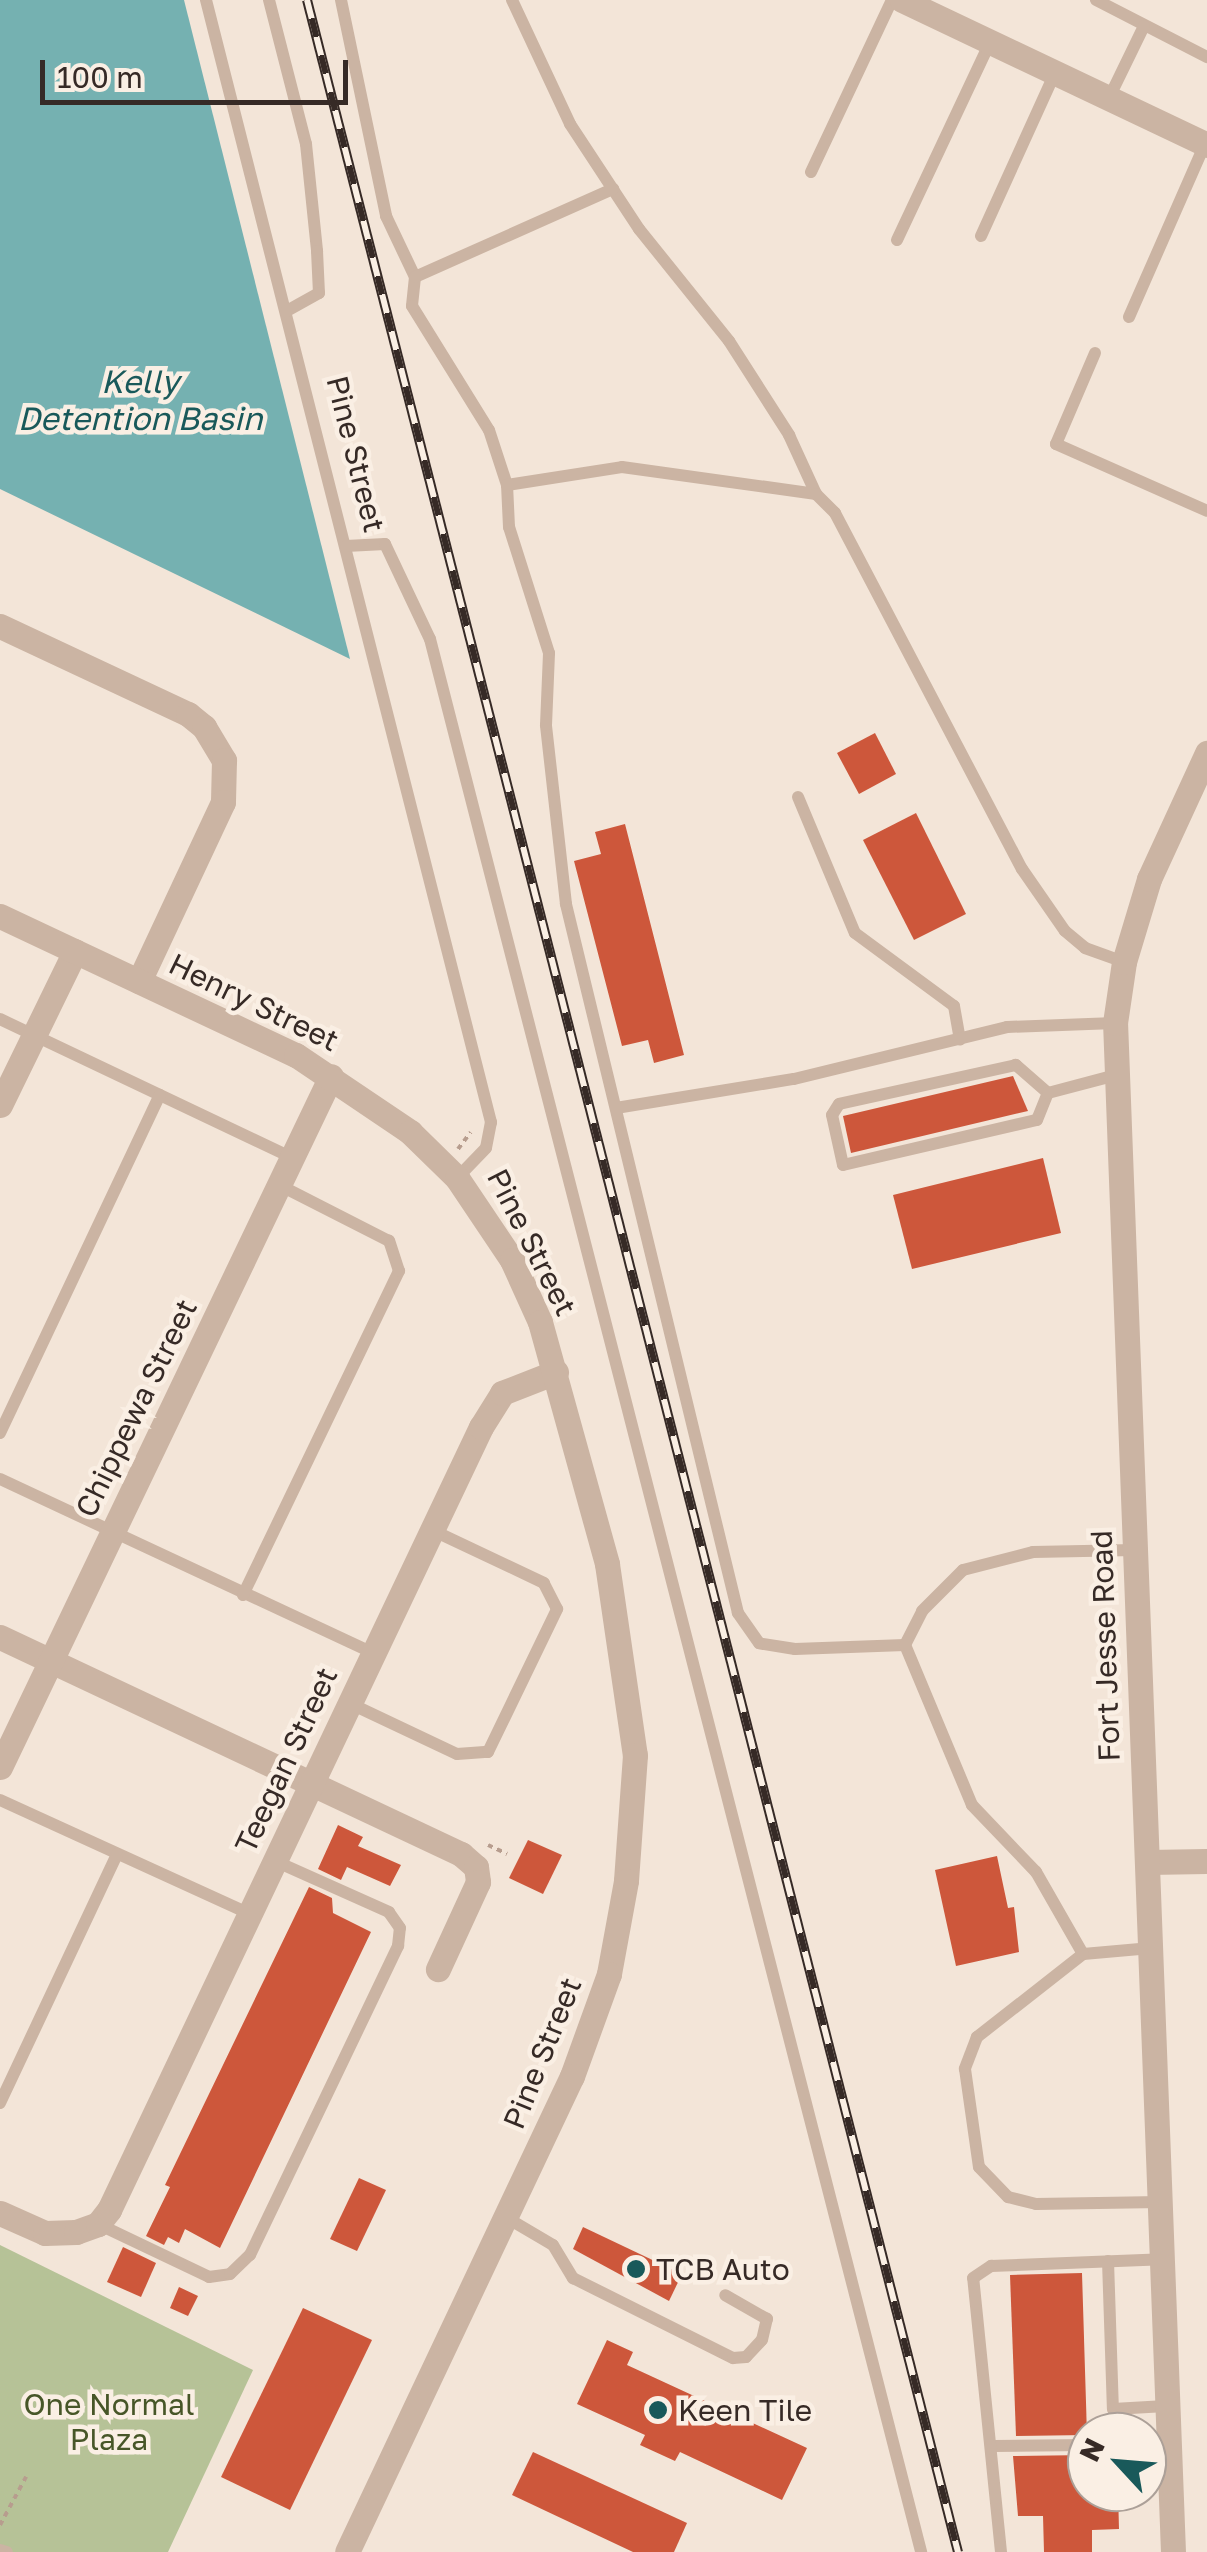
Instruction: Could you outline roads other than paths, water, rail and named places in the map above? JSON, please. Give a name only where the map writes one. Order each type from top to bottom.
[{"type":"street","points":[[902,0],[1206,145]]},
{"type":"street","points":[[0,626],[188,714],[204,726],[224,760],[223,802],[139,981]]},
{"type":"street","name":"Fort Jesse Road","points":[[1165,2412],[1148,1862],[1115,1023],[1124,962],[1149,879],[1207,754]]},
{"type":"street","name":"Henry Street","points":[[0,916],[331,1076],[410,1132],[457,1178]]},
{"type":"street","points":[[0,1105],[75,951]]},
{"type":"street","name":"Chippewa Street","points":[[0,1767],[331,1076]]},
{"type":"street","name":"Pine Street","points":[[347,2552],[572,2076],[608,1974],[632,1824],[634,1755],[620,1628],[556,1372],[512,1260],[457,1178]]},
{"type":"street","name":"Teegan Street","points":[[104,2218],[309,1784],[502,1394],[556,1372]]},
{"type":"street","points":[[0,1638],[461,1854],[476,1867],[476,1887],[438,1969]]},
{"type":"street","points":[[1148,1862],[1207,1861]]},
{"type":"street","points":[[0,2213],[45,2233],[104,2218]]},
{"type":"street","name":"Fort Jesse Road","points":[[1167,2511],[1173,2552]]},
{"type":"lane","name":"Pine Street","points":[[206,0],[491,1122],[486,1148],[457,1178]]},
{"type":"lane","points":[[269,0],[306,144],[318,251],[319,293],[286,311]]},
{"type":"lane","points":[[341,0],[386,216],[414,277],[412,306],[489,430],[507,485],[510,527],[549,652],[546,725],[566,904],[738,1613],[760,1643],[796,1649],[906,1646]]},
{"type":"lane","points":[[512,0],[570,124],[613,188],[729,341],[789,436],[816,494],[835,513],[1022,869],[1065,931],[1084,948],[1124,962]]},
{"type":"lane","points":[[811,172],[892,0]]},
{"type":"lane","points":[[1096,0],[1207,58]]},
{"type":"lane","points":[[1109,98],[1144,26]]},
{"type":"lane","points":[[897,240],[990,42]]},
{"type":"lane","points":[[980,236],[1055,73]]},
{"type":"lane","points":[[1128,317],[1206,145]]},
{"type":"lane","points":[[414,277],[613,188]]},
{"type":"lane","points":[[1095,352],[1056,444],[1207,511]]},
{"type":"lane","points":[[507,485],[622,467],[816,494]]},
{"type":"lane","points":[[346,546],[385,544],[430,638],[920,2552]]},
{"type":"lane","points":[[798,797],[855,933],[954,1006],[960,1038]]},
{"type":"lane","points":[[0,1020],[291,1157]]},
{"type":"lane","points":[[616,1108],[794,1079],[1007,1027],[1115,1023]]},
{"type":"lane","points":[[1016,1066],[1048,1092],[1037,1120],[843,1165],[832,1115],[839,1104],[1016,1066]]},
{"type":"lane","points":[[1048,1092],[1116,1075]]},
{"type":"lane","points":[[0,1433],[160,1095]]},
{"type":"lane","points":[[243,1595],[399,1270],[389,1241],[280,1185]]},
{"type":"lane","points":[[0,1479],[373,1653]]},
{"type":"lane","points":[[349,1703],[457,1754],[488,1752],[557,1609],[544,1583],[432,1530]]},
{"type":"lane","points":[[1083,1954],[1036,1872],[972,1804],[906,1646],[922,1610],[963,1570],[1033,1552],[1134,1550]]},
{"type":"lane","points":[[0,1800],[248,1913]]},
{"type":"lane","points":[[0,2103],[117,1854]]},
{"type":"lane","points":[[104,2218],[210,2277],[230,2274],[250,2255],[398,1946],[400,1928],[389,1912],[274,1861]]},
{"type":"lane","points":[[1151,1948],[1083,1954],[976,2037],[966,2069],[978,2167],[1008,2197],[1036,2204],[1160,2202]]},
{"type":"lane","points":[[507,2218],[552,2245],[573,2278],[733,2358],[746,2357],[762,2340],[767,2320],[725,2295]]},
{"type":"lane","points":[[1002,2552],[994,2446],[973,2278],[991,2266],[1162,2259]]},
{"type":"lane","points":[[1108,2260],[1114,2409],[1166,2406]]},
{"type":"lane","points":[[994,2446],[1067,2446]]},
{"type":"water","name":"Kelly Detention Basin","points":[[0,0],[184,0],[350,659],[0,489]]},
{"type":"railway","points":[[307,0],[958,2552]]},
{"type":"place","name":"TCB Auto","points":[[636,2269]]},
{"type":"place","name":"Keen Tile","points":[[658,2410]]},
{"type":"park label","name":"One Normal Plaza","points":[[109,2421]]}]
